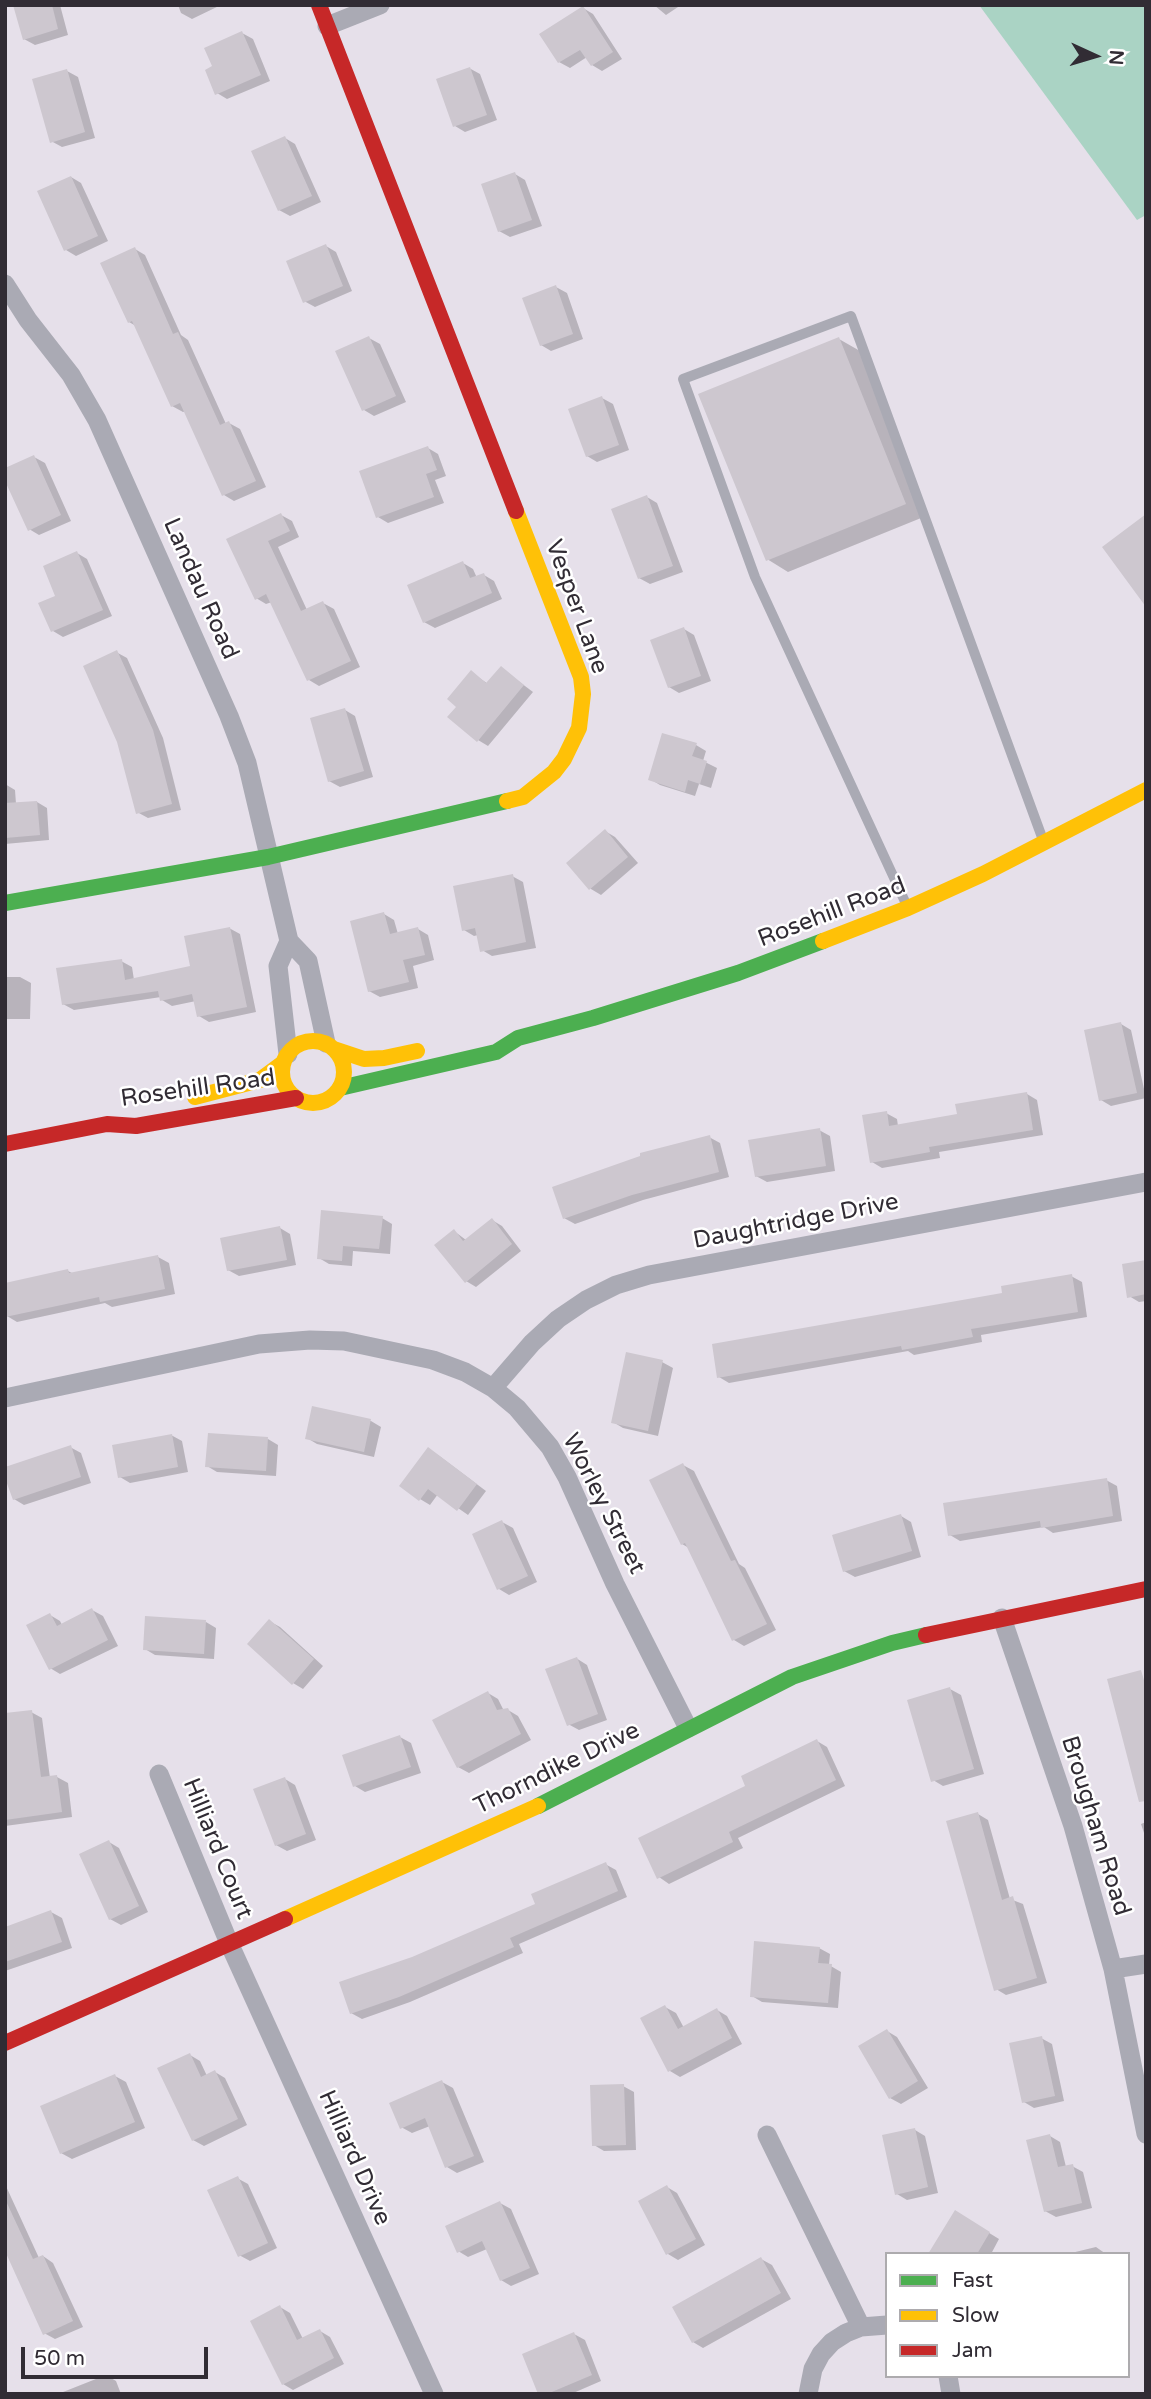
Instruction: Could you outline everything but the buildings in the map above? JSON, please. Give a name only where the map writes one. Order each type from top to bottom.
[{"type":"street","name":"Vesper Lane","points":[[5,903],[268,857],[523,797],[541,784],[564,759],[579,728],[583,702],[581,677],[319,5]]},
{"type":"street","points":[[327,26],[380,5]]},
{"type":"street","name":"Landau Road","points":[[5,284],[71,375],[97,420],[229,716],[247,762],[289,941],[308,961],[330,1046]]},
{"type":"street","name":"Rosehill Road","points":[[340,1088],[496,1052],[518,1038],[646,1003],[738,973],[908,908],[1144,799]]},
{"type":"street","points":[[289,941],[278,966],[286,1058],[284,1083],[296,1098],[315,1104],[334,1096],[340,1088],[344,1068],[330,1046]]},
{"type":"street","points":[[498,1032],[518,1038]]},
{"type":"street","points":[[286,1058],[295,1046],[305,1042],[330,1046],[364,1059],[384,1058],[436,1047]]},
{"type":"street","name":"Rosehill Road","points":[[186,1099],[260,1080],[286,1058]]},
{"type":"street","name":"Rosehill Road","points":[[5,1144],[107,1124],[136,1126],[296,1098]]},
{"type":"street","name":"Rosehill Road","points":[[107,1124],[131,1109]]},
{"type":"street","name":"Daughtridge Drive","points":[[492,1388],[532,1343],[558,1319],[586,1300],[616,1285],[649,1275],[1146,1182]]},
{"type":"street","name":"Worley Street","points":[[5,1398],[259,1343],[310,1340],[344,1341],[433,1360],[465,1372],[492,1388],[529,1420],[550,1447],[688,1728]]},
{"type":"street","name":"Thorndike Drive","points":[[5,2043],[559,1796],[792,1677],[892,1643],[1146,1588]]},
{"type":"street","name":"Brougham Road","points":[[1002,1618],[1073,1826],[1112,1969],[1146,2134]]},
{"type":"street","name":"Hilliard Court","points":[[159,1774],[229,1942]]},
{"type":"street","name":"Hilliard Drive","points":[[229,1942],[434,2394]]},
{"type":"street","points":[[1112,1969],[1146,1964]]},
{"type":"street","points":[[767,2135],[861,2327]]},
{"type":"street","points":[[808,2394],[813,2369],[832,2342],[861,2327],[885,2325]]},
{"type":"lane","points":[[908,908],[754,577],[683,379],[851,316],[1045,844]]},
{"type":"green space","points":[[979,5],[1146,5],[1146,215],[1137,220]]},
{"type":"traffic: fast","points":[[5,903],[268,857],[507,801]]},
{"type":"traffic: fast","points":[[340,1088],[496,1052],[518,1038],[738,973],[823,941]]},
{"type":"traffic: fast","points":[[538,1806],[792,1677],[892,1643],[926,1635]]},
{"type":"traffic: slow","points":[[507,801],[523,797],[554,772],[564,759],[579,728],[583,694],[581,677],[516,511]]},
{"type":"traffic: slow","points":[[823,941],[908,908],[983,874],[1146,790]]},
{"type":"traffic: slow","points":[[313,1041],[325,1043],[335,1050],[342,1060],[344,1072],[342,1084],[335,1094],[325,1101],[313,1103],[301,1101],[291,1094],[284,1084],[282,1072],[284,1060],[291,1050],[301,1043],[313,1041]]},
{"type":"traffic: slow","points":[[334,1049],[364,1059],[417,1051]]},
{"type":"traffic: slow","points":[[195,1097],[260,1080],[283,1063]]},
{"type":"traffic: slow","points":[[285,1919],[538,1806]]},
{"type":"traffic: jam","points":[[319,5],[516,511]]},
{"type":"traffic: jam","points":[[5,1144],[107,1124],[136,1126],[296,1098]]},
{"type":"traffic: jam","points":[[926,1635],[1146,1589]]},
{"type":"traffic: jam","points":[[5,2043],[285,1919]]}]
